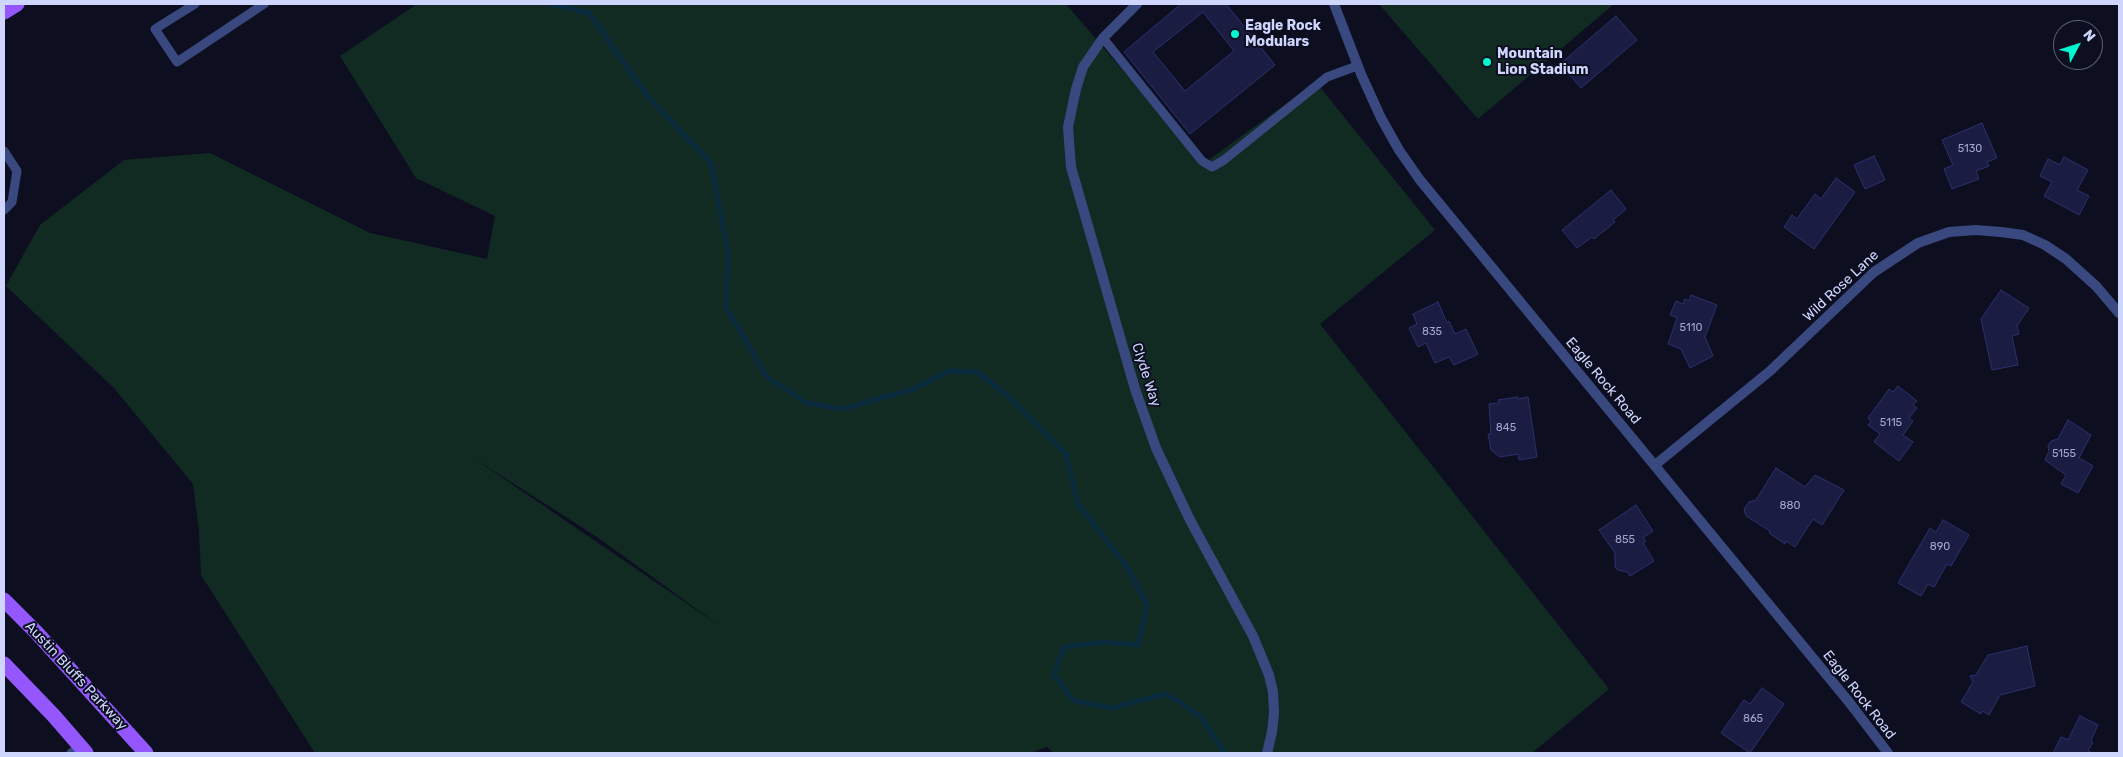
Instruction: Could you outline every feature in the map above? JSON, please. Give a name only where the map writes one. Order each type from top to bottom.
[{"type":"main road","points":[[4,12],[16,4]]},
{"type":"main road","name":"Austin Bluffs Parkway","points":[[4,600],[43,639],[146,753]]},
{"type":"main road","points":[[4,664],[79,751]]},
{"type":"street","name":"Clyde Way","points":[[1137,4],[1103,38],[1083,67],[1070,112],[1068,144],[1076,188],[1135,389],[1156,448],[1190,520],[1253,636],[1269,675],[1273,692],[1274,713],[1267,753]]},
{"type":"street","name":"Eagle Rock Road","points":[[1334,4],[1357,66],[1381,118],[1420,180],[1849,702],[1888,753]]},
{"type":"street","name":"Wild Rose Lane","points":[[1655,465],[1770,371],[1874,272],[1918,243],[1949,232],[1976,230],[2000,232],[2023,236],[2045,245],[2066,259],[2096,286],[2119,313]]},
{"type":"lane","points":[[195,4],[155,29],[177,62],[264,4]]},
{"type":"lane","points":[[1103,38],[1202,161],[1212,167],[1224,160],[1327,77],[1357,66]]},
{"type":"lane","points":[[4,151],[17,171],[12,202],[4,210]]},
{"type":"green space","points":[[417,4],[1066,4],[1203,164],[1316,82],[1435,230],[1320,324],[1609,689],[1532,753],[1054,753],[1047,747],[1030,753],[315,753],[201,575],[199,531],[193,484],[114,388],[6,286],[40,225],[124,160],[210,153],[370,233],[487,259],[495,216],[416,178],[340,56]],"holes":[[[472,457],[597,537],[723,628]]]},
{"type":"green space","name":"Mountain Lion Stadium","points":[[1379,4],[1614,4],[1478,119]]},
{"type":"building","points":[[1181,4],[1226,4],[1275,65],[1190,134],[1124,52]],"holes":[[[1203,12],[1234,51],[1185,91],[1153,52]]]},
{"type":"building","points":[[1616,16],[1637,40],[1581,88],[1560,64]]},
{"type":"building","points":[[1982,123],[1997,158],[1987,162],[1989,166],[1976,171],[1979,179],[1952,189],[1944,169],[1953,165],[1942,140]]},
{"type":"building","points":[[1874,156],[1885,180],[1865,189],[1854,165]]},
{"type":"building","points":[[2064,157],[2088,170],[2077,190],[2089,196],[2079,215],[2044,196],[2052,182],[2040,176],[2048,159],[2060,165]]},
{"type":"building","points":[[1836,178],[1855,192],[1814,249],[1784,227],[1792,215],[1797,219],[1815,194],[1821,199]]},
{"type":"building","points":[[1611,190],[1626,209],[1613,220],[1615,222],[1594,239],[1592,237],[1577,248],[1562,230]]},
{"type":"building","points":[[2001,290],[2029,308],[2017,326],[2019,334],[2012,336],[2018,365],[1992,370],[1981,319]]},
{"type":"building","points":[[1691,295],[1717,305],[1705,337],[1713,356],[1690,368],[1681,349],[1668,344],[1677,318],[1670,315],[1676,301],[1683,304],[1685,299],[1689,301]]},
{"type":"building","points":[[1438,302],[1447,323],[1449,321],[1455,334],[1466,329],[1478,354],[1454,365],[1449,357],[1435,363],[1426,343],[1418,347],[1409,328],[1417,324],[1413,314]]},
{"type":"building","points":[[1898,386],[1917,401],[1913,405],[1917,408],[1909,418],[1913,421],[1903,435],[1913,442],[1899,461],[1874,442],[1880,434],[1868,425],[1871,421],[1868,418],[1889,389],[1893,392]]},
{"type":"building","points":[[1517,397],[1518,399],[1528,397],[1537,457],[1519,460],[1518,454],[1500,457],[1491,450],[1488,434],[1491,434],[1489,404],[1499,403],[1498,400]]},
{"type":"building","points":[[2068,420],[2091,435],[2079,458],[2093,466],[2078,493],[2061,484],[2066,475],[2045,460],[2049,451],[2048,446],[2051,441],[2058,439]]},
{"type":"building","points":[[1776,468],[1805,487],[1815,475],[1844,490],[1822,525],[1813,519],[1795,547],[1786,541],[1785,544],[1769,533],[1770,531],[1746,516],[1744,509],[1749,502],[1756,500]]},
{"type":"building","points":[[1636,505],[1653,531],[1643,538],[1646,541],[1643,543],[1654,561],[1630,576],[1627,572],[1618,570],[1615,567],[1615,553],[1599,530]]},
{"type":"building","points":[[1943,520],[1969,535],[1951,566],[1947,564],[1934,587],[1928,584],[1921,596],[1898,583],[1930,528],[1936,532]]},
{"type":"building","points":[[2027,646],[2035,686],[2000,695],[1989,715],[1983,711],[1981,714],[1961,702],[1973,682],[1970,676],[1976,675],[1988,655]]},
{"type":"building","points":[[1762,688],[1784,704],[1750,753],[1721,733],[1744,700],[1750,704]]},
{"type":"building","points":[[2080,716],[2098,725],[2088,751],[2093,753],[2053,753],[2061,737],[2068,740]]},
{"type":"waterway","points":[[551,4],[589,13],[648,97],[711,163],[728,253],[726,307],[767,377],[807,403],[842,409],[914,389],[949,371],[977,372],[1007,395],[1066,454],[1078,504],[1127,567],[1147,605],[1138,645],[1104,642],[1064,647],[1054,675],[1073,700],[1111,708],[1164,694],[1201,717],[1225,753]]},
{"type":"place","name":"Eagle Rock Modulars","points":[[1235,34]]},
{"type":"place","name":"Mountain Lion Stadium","points":[[1487,62]]}]
